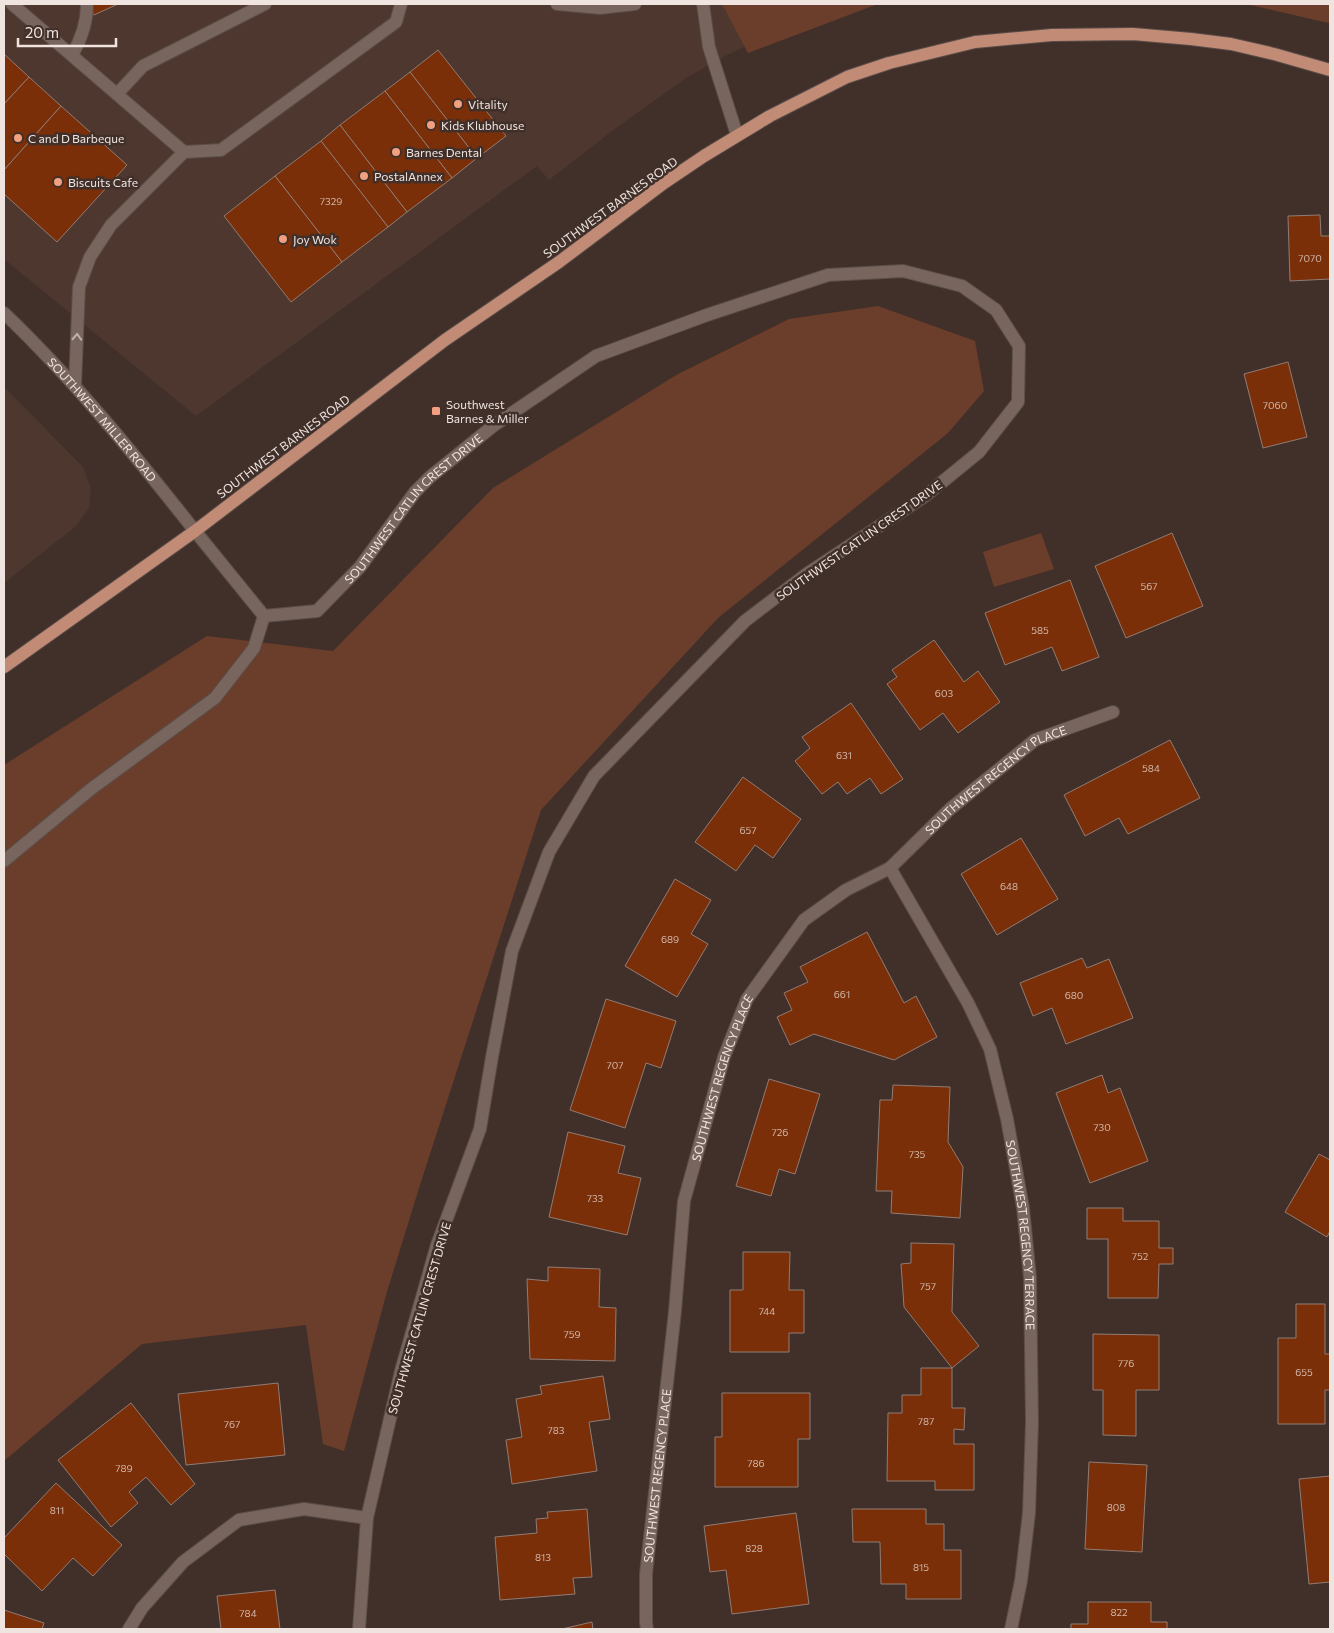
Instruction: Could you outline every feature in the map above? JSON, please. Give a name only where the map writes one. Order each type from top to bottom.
[{"type":"main road","name":"SOUTHWEST BARNES ROAD","points":[[4,667],[194,531],[445,340],[559,262],[664,183],[737,135],[847,77],[889,63],[976,42],[1052,35],[1133,34],[1231,44],[1330,70]]},
{"type":"street","points":[[12,4],[184,152]]},
{"type":"street","points":[[72,55],[80,41],[86,24],[87,4]]},
{"type":"street","points":[[117,94],[143,66],[265,4]]},
{"type":"street","points":[[75,385],[79,287],[90,257],[111,225],[184,152],[222,150],[396,22],[401,4]]},
{"type":"street","points":[[557,4],[600,8],[635,4]]},
{"type":"street","points":[[703,4],[709,47],[737,135]]},
{"type":"street","name":"SOUTHWEST CATLIN CREST DRIVE","points":[[264,616],[317,611],[360,567],[415,492],[430,477],[493,426],[596,356],[707,315],[828,275],[903,270],[962,286],[996,310],[1019,346],[1018,402],[979,452],[925,496],[808,573],[745,621],[594,776],[549,852],[512,951],[480,1129],[436,1245],[401,1371],[368,1518],[360,1629]]},
{"type":"street","name":"SOUTHWEST MILLER ROAD","points":[[4,313],[75,385],[150,474],[194,531]]},
{"type":"street","points":[[4,861],[91,790],[215,698],[254,648],[264,616],[194,531]]},
{"type":"street","name":"SOUTHWEST REGENCY PLACE","points":[[647,1629],[646,1574],[674,1320],[684,1201],[724,1056],[747,999],[804,920],[846,890],[890,868],[950,810],[1035,740],[1113,712]]},
{"type":"street","name":"SOUTHWEST REGENCY TERRACE","points":[[890,868],[968,1003],[990,1049],[1007,1119],[1023,1208],[1030,1278],[1032,1422],[1029,1513],[1021,1581],[1011,1629]]},
{"type":"street","points":[[130,1629],[142,1608],[183,1562],[238,1520],[304,1509],[368,1518]]},
{"type":"shaded area","points":[[4,4],[851,4],[766,36],[686,78],[616,128],[549,180],[537,166],[196,416],[4,259]]},
{"type":"shaded area","points":[[722,4],[878,4],[748,53]]},
{"type":"shaded area","points":[[1246,4],[1330,4],[1330,23],[1324,22]]},
{"type":"shaded area","points":[[878,306],[975,341],[984,391],[948,433],[718,618],[541,810],[386,1295],[344,1451],[323,1444],[306,1325],[142,1344],[4,1461],[4,765],[207,636],[333,651],[493,488],[678,374],[789,319]]},
{"type":"shaded area","points":[[4,387],[83,467],[91,488],[89,508],[75,527],[4,583]]},
{"type":"shaded area","points":[[1041,533],[1054,569],[994,587],[983,552]]},
{"type":"building","points":[[89,4],[118,4],[94,15]]},
{"type":"building","name":"Vitality","points":[[438,50],[506,136],[477,158],[410,72]]},
{"type":"building","points":[[4,54],[29,77],[4,104]]},
{"type":"building","name":"Kids Klubhouse","points":[[410,72],[477,158],[452,178],[385,91]]},
{"type":"building","name":"C and D Barbeque","points":[[29,77],[61,106],[4,170],[4,104]]},
{"type":"building","name":"Barnes Dental","points":[[385,91],[452,178],[407,212],[340,125]]},
{"type":"building","name":"Biscuits Cafe","points":[[61,106],[127,165],[57,242],[4,194],[4,170]]},
{"type":"building","name":"PostalAnnex","points":[[340,125],[407,212],[388,227],[321,141]]},
{"type":"building","points":[[321,141],[388,227],[342,262],[275,176]]},
{"type":"building","name":"Joy Wok","points":[[275,176],[342,262],[291,302],[224,216]]},
{"type":"building","points":[[1320,215],[1321,236],[1330,236],[1330,279],[1290,281],[1288,216]]},
{"type":"building","points":[[1288,362],[1307,437],[1263,448],[1244,374]]},
{"type":"building","points":[[1172,533],[1203,606],[1126,638],[1095,566]]},
{"type":"building","points":[[1070,580],[1099,657],[1062,671],[1052,647],[1005,665],[985,613]]},
{"type":"building","points":[[934,640],[964,682],[978,671],[1000,702],[958,733],[943,713],[920,730],[887,684],[897,677],[892,670]]},
{"type":"building","points":[[851,703],[903,779],[881,794],[870,778],[847,794],[838,782],[822,794],[795,761],[810,748],[802,737]]},
{"type":"building","points":[[1170,740],[1200,798],[1128,834],[1119,818],[1085,836],[1064,795]]},
{"type":"building","points":[[743,777],[801,819],[773,858],[755,845],[736,871],[695,842]]},
{"type":"building","points":[[1021,838],[1058,899],[997,935],[961,874]]},
{"type":"building","points":[[675,879],[711,900],[691,934],[708,944],[677,997],[625,966]]},
{"type":"building","points":[[867,932],[904,1003],[916,996],[937,1037],[894,1060],[814,1034],[790,1045],[777,1017],[792,1010],[784,993],[808,982],[800,967]]},
{"type":"building","points":[[1082,958],[1087,968],[1109,959],[1133,1018],[1066,1044],[1052,1008],[1033,1016],[1020,983]]},
{"type":"building","points":[[606,999],[676,1021],[661,1068],[646,1063],[625,1128],[570,1110]]},
{"type":"building","points":[[1102,1075],[1108,1093],[1120,1088],[1148,1161],[1090,1183],[1056,1093]]},
{"type":"building","points":[[769,1079],[820,1094],[795,1174],[779,1169],[771,1196],[736,1186]]},
{"type":"building","points":[[893,1085],[950,1087],[948,1142],[963,1167],[960,1218],[891,1213],[892,1191],[876,1191],[880,1100],[892,1100]]},
{"type":"building","points":[[568,1132],[625,1146],[618,1173],[641,1178],[627,1235],[549,1217]]},
{"type":"building","points":[[1319,1154],[1330,1160],[1330,1231],[1327,1237],[1285,1212]]},
{"type":"building","points":[[1087,1208],[1123,1208],[1123,1221],[1159,1221],[1159,1248],[1173,1248],[1173,1264],[1159,1264],[1158,1298],[1108,1298],[1108,1239],[1087,1239]]},
{"type":"building","points":[[911,1243],[954,1244],[952,1312],[979,1346],[952,1368],[904,1307],[901,1264],[911,1263]]},
{"type":"building","points":[[743,1252],[790,1252],[789,1290],[804,1290],[804,1333],[789,1333],[789,1352],[730,1352],[730,1290],[743,1290]]},
{"type":"building","points":[[548,1267],[600,1269],[599,1307],[616,1308],[615,1361],[530,1359],[527,1279],[548,1281]]},
{"type":"building","points":[[1296,1304],[1325,1304],[1325,1354],[1330,1354],[1330,1390],[1325,1390],[1325,1424],[1278,1424],[1278,1338],[1296,1338]]},
{"type":"building","points":[[1093,1334],[1159,1335],[1159,1390],[1136,1390],[1136,1436],[1103,1435],[1103,1390],[1093,1390]]},
{"type":"building","points":[[921,1368],[952,1368],[952,1408],[965,1408],[964,1430],[954,1429],[954,1444],[974,1444],[974,1490],[935,1490],[935,1481],[887,1481],[888,1413],[902,1413],[902,1395],[921,1395]]},
{"type":"building","points":[[603,1376],[610,1419],[589,1422],[597,1471],[512,1484],[506,1440],[522,1437],[516,1399],[542,1394],[540,1386]]},
{"type":"building","points":[[278,1383],[285,1455],[186,1465],[178,1394]]},
{"type":"building","points":[[722,1393],[810,1393],[810,1439],[798,1439],[798,1487],[715,1487],[715,1437],[722,1437]]},
{"type":"building","points":[[131,1403],[195,1484],[171,1505],[146,1477],[129,1492],[138,1503],[111,1527],[58,1460]]},
{"type":"building","points":[[1089,1462],[1147,1465],[1142,1552],[1085,1549]]},
{"type":"building","points":[[1330,1476],[1330,1582],[1309,1584],[1299,1479]]},
{"type":"building","points":[[56,1483],[122,1545],[93,1576],[73,1558],[42,1591],[4,1554],[4,1538]]},
{"type":"building","points":[[587,1509],[592,1577],[573,1578],[575,1594],[500,1600],[495,1537],[537,1533],[536,1519],[548,1518],[547,1512]]},
{"type":"building","points":[[852,1509],[926,1509],[926,1524],[944,1524],[944,1550],[961,1550],[961,1599],[906,1599],[906,1584],[881,1584],[880,1542],[853,1542]]},
{"type":"building","points":[[796,1513],[809,1604],[732,1614],[726,1570],[710,1572],[704,1526]]},
{"type":"building","points":[[275,1590],[280,1629],[221,1629],[217,1596]]},
{"type":"building","points":[[1088,1602],[1151,1602],[1151,1622],[1167,1622],[1167,1629],[1071,1629],[1071,1624],[1088,1624]]},
{"type":"building","points":[[4,1610],[44,1623],[42,1629],[4,1629]]},
{"type":"building","points":[[592,1622],[593,1629],[562,1629]]},
{"type":"place","name":"Vitality","points":[[458,104]]},
{"type":"place","name":"Kids Klubhouse","points":[[431,125]]},
{"type":"place","name":"C and D Barbeque","points":[[18,138]]},
{"type":"place","name":"Barnes Dental","points":[[396,152]]},
{"type":"place","name":"PostalAnnex","points":[[364,176]]},
{"type":"place","name":"Biscuits Cafe","points":[[58,182]]},
{"type":"place","name":"Joy Wok","points":[[283,239]]},
{"type":"place","name":"Southwest Barnes & Miller","points":[[436,411]]}]
